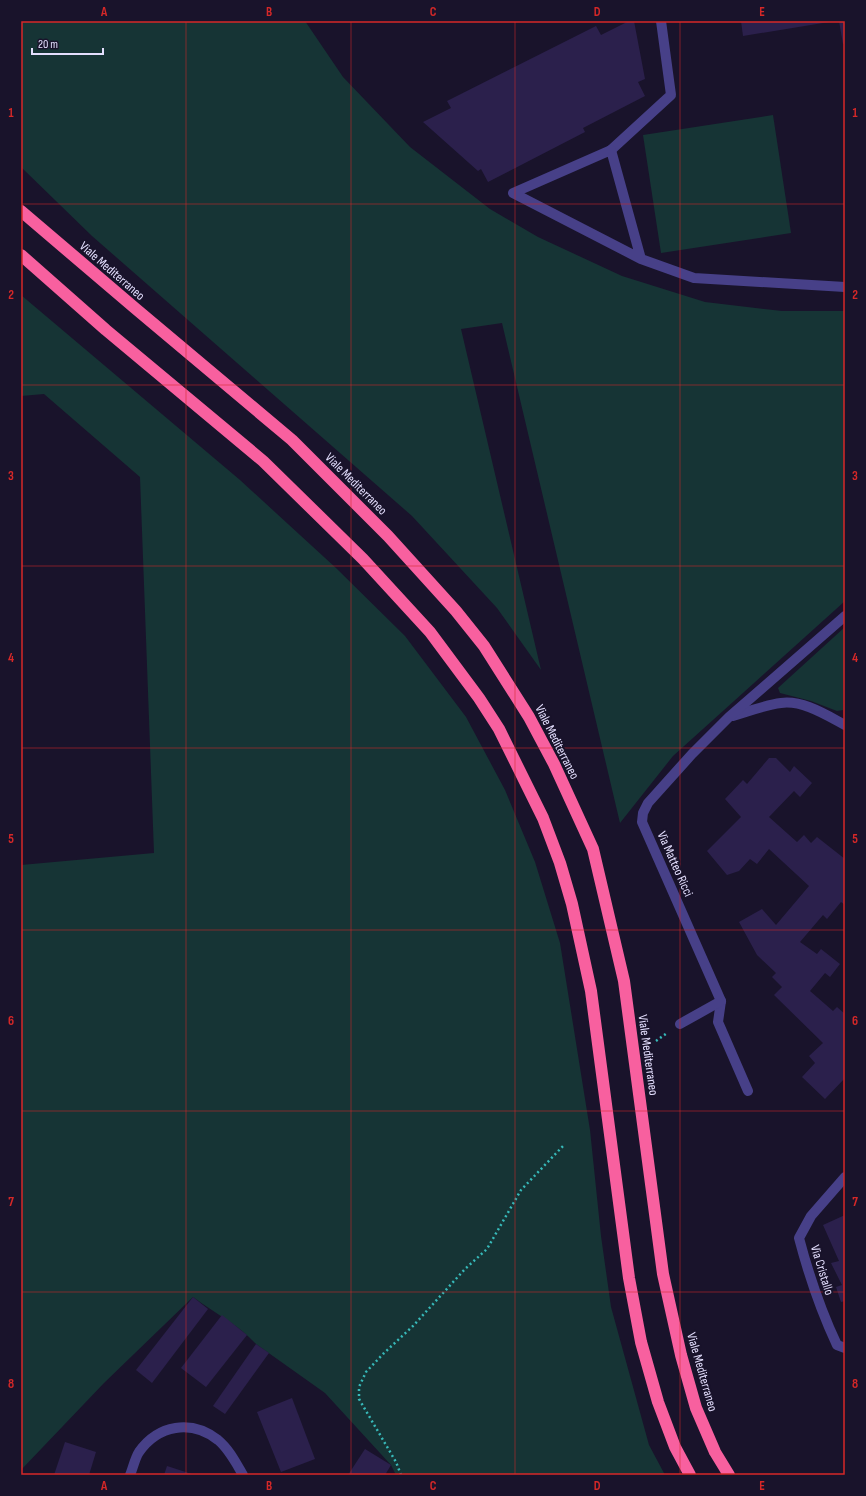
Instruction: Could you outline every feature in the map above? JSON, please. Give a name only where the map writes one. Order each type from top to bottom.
[{"type":"highway","name":"Viale Mediterraneo","points":[[21,210],[136,310],[292,440],[388,536],[456,611],[484,646],[529,717],[554,764],[593,849],[624,981],[663,1274],[681,1355],[696,1408],[714,1452],[729,1475]]},
{"type":"highway","points":[[21,254],[106,330],[264,460],[363,559],[430,632],[479,698],[499,729],[543,818],[560,863],[572,904],[592,991],[629,1278],[641,1342],[658,1402],[675,1447],[690,1475]]},
{"type":"street","points":[[661,21],[671,95],[611,150],[513,192],[641,259],[694,278],[845,286]]},
{"type":"street","points":[[611,150],[641,259]]},
{"type":"street","name":"Via Matteo Ricci","points":[[721,1001],[642,822],[643,813],[648,803],[692,754],[730,717],[845,616]]},
{"type":"street","points":[[730,717],[762,706],[783,703],[798,705],[818,711],[845,725]]},
{"type":"street","points":[[680,1024],[721,1001]]},
{"type":"street","points":[[721,1001],[718,1022],[748,1091]]},
{"type":"street","name":"Via Cristallo","points":[[845,1177],[811,1216],[799,1238],[811,1283],[823,1315],[837,1344],[845,1348]]},
{"type":"street","points":[[130,1475],[138,1453],[149,1440],[165,1430],[182,1426],[202,1431],[218,1440],[233,1457],[243,1475]]},
{"type":"path","points":[[401,1475],[396,1462],[360,1399],[360,1387],[366,1372],[413,1326],[465,1269],[487,1249],[521,1190],[564,1145]]},
{"type":"green space","points":[[21,21],[305,21],[343,77],[410,147],[490,209],[538,237],[622,276],[705,302],[782,311],[845,311],[845,601],[673,756],[620,823],[502,323],[461,329],[541,670],[497,608],[412,516],[92,236],[21,167]]},
{"type":"green space","points":[[773,115],[791,233],[661,253],[643,135]]},
{"type":"green space","points":[[21,295],[240,480],[336,568],[405,636],[466,717],[505,790],[535,862],[560,943],[590,1130],[601,1236],[611,1307],[649,1445],[665,1475],[396,1475],[391,1465],[325,1393],[256,1344],[242,1330],[193,1297],[104,1383],[21,1470],[21,865],[154,853],[140,477],[44,394],[21,396]]},
{"type":"green space","points":[[845,627],[843,710],[837,711],[811,701],[780,693],[778,688]]},
{"type":"building","points":[[629,21],[634,21],[645,79],[638,82],[645,96],[583,128],[585,132],[488,182],[481,169],[478,171],[423,122],[451,108],[447,101],[596,26],[601,35]]},
{"type":"building","points":[[741,21],[828,21],[829,22],[743,36]]},
{"type":"building","points":[[839,21],[845,21],[845,43],[843,44]]},
{"type":"building","points":[[769,758],[776,758],[790,772],[794,766],[812,783],[800,797],[794,791],[769,817],[797,842],[804,835],[811,843],[817,837],[845,859],[845,905],[841,902],[827,919],[823,915],[800,942],[817,954],[821,949],[840,964],[830,977],[825,973],[810,991],[833,1011],[837,1007],[845,1014],[845,1078],[825,1099],[802,1077],[815,1063],[809,1056],[823,1043],[774,995],[782,987],[772,977],[776,973],[757,955],[739,922],[762,909],[776,925],[809,886],[769,849],[757,864],[750,859],[739,871],[727,875],[707,851],[741,817],[725,799],[743,780],[747,784]]},
{"type":"building","points":[[845,1215],[845,1301],[841,1302],[836,1287],[842,1285],[831,1263],[839,1261],[823,1225]]},
{"type":"building","points":[[193,1297],[208,1309],[152,1383],[136,1370]]},
{"type":"building","points":[[222,1315],[247,1335],[206,1387],[181,1368]]},
{"type":"building","points":[[256,1344],[269,1353],[225,1414],[213,1406]]},
{"type":"building","points":[[292,1398],[315,1459],[281,1472],[257,1412]]},
{"type":"building","points":[[65,1442],[96,1452],[89,1475],[54,1475]]},
{"type":"building","points":[[365,1449],[391,1465],[385,1475],[348,1475]]},
{"type":"building","points":[[167,1466],[195,1475],[164,1475]]}]
